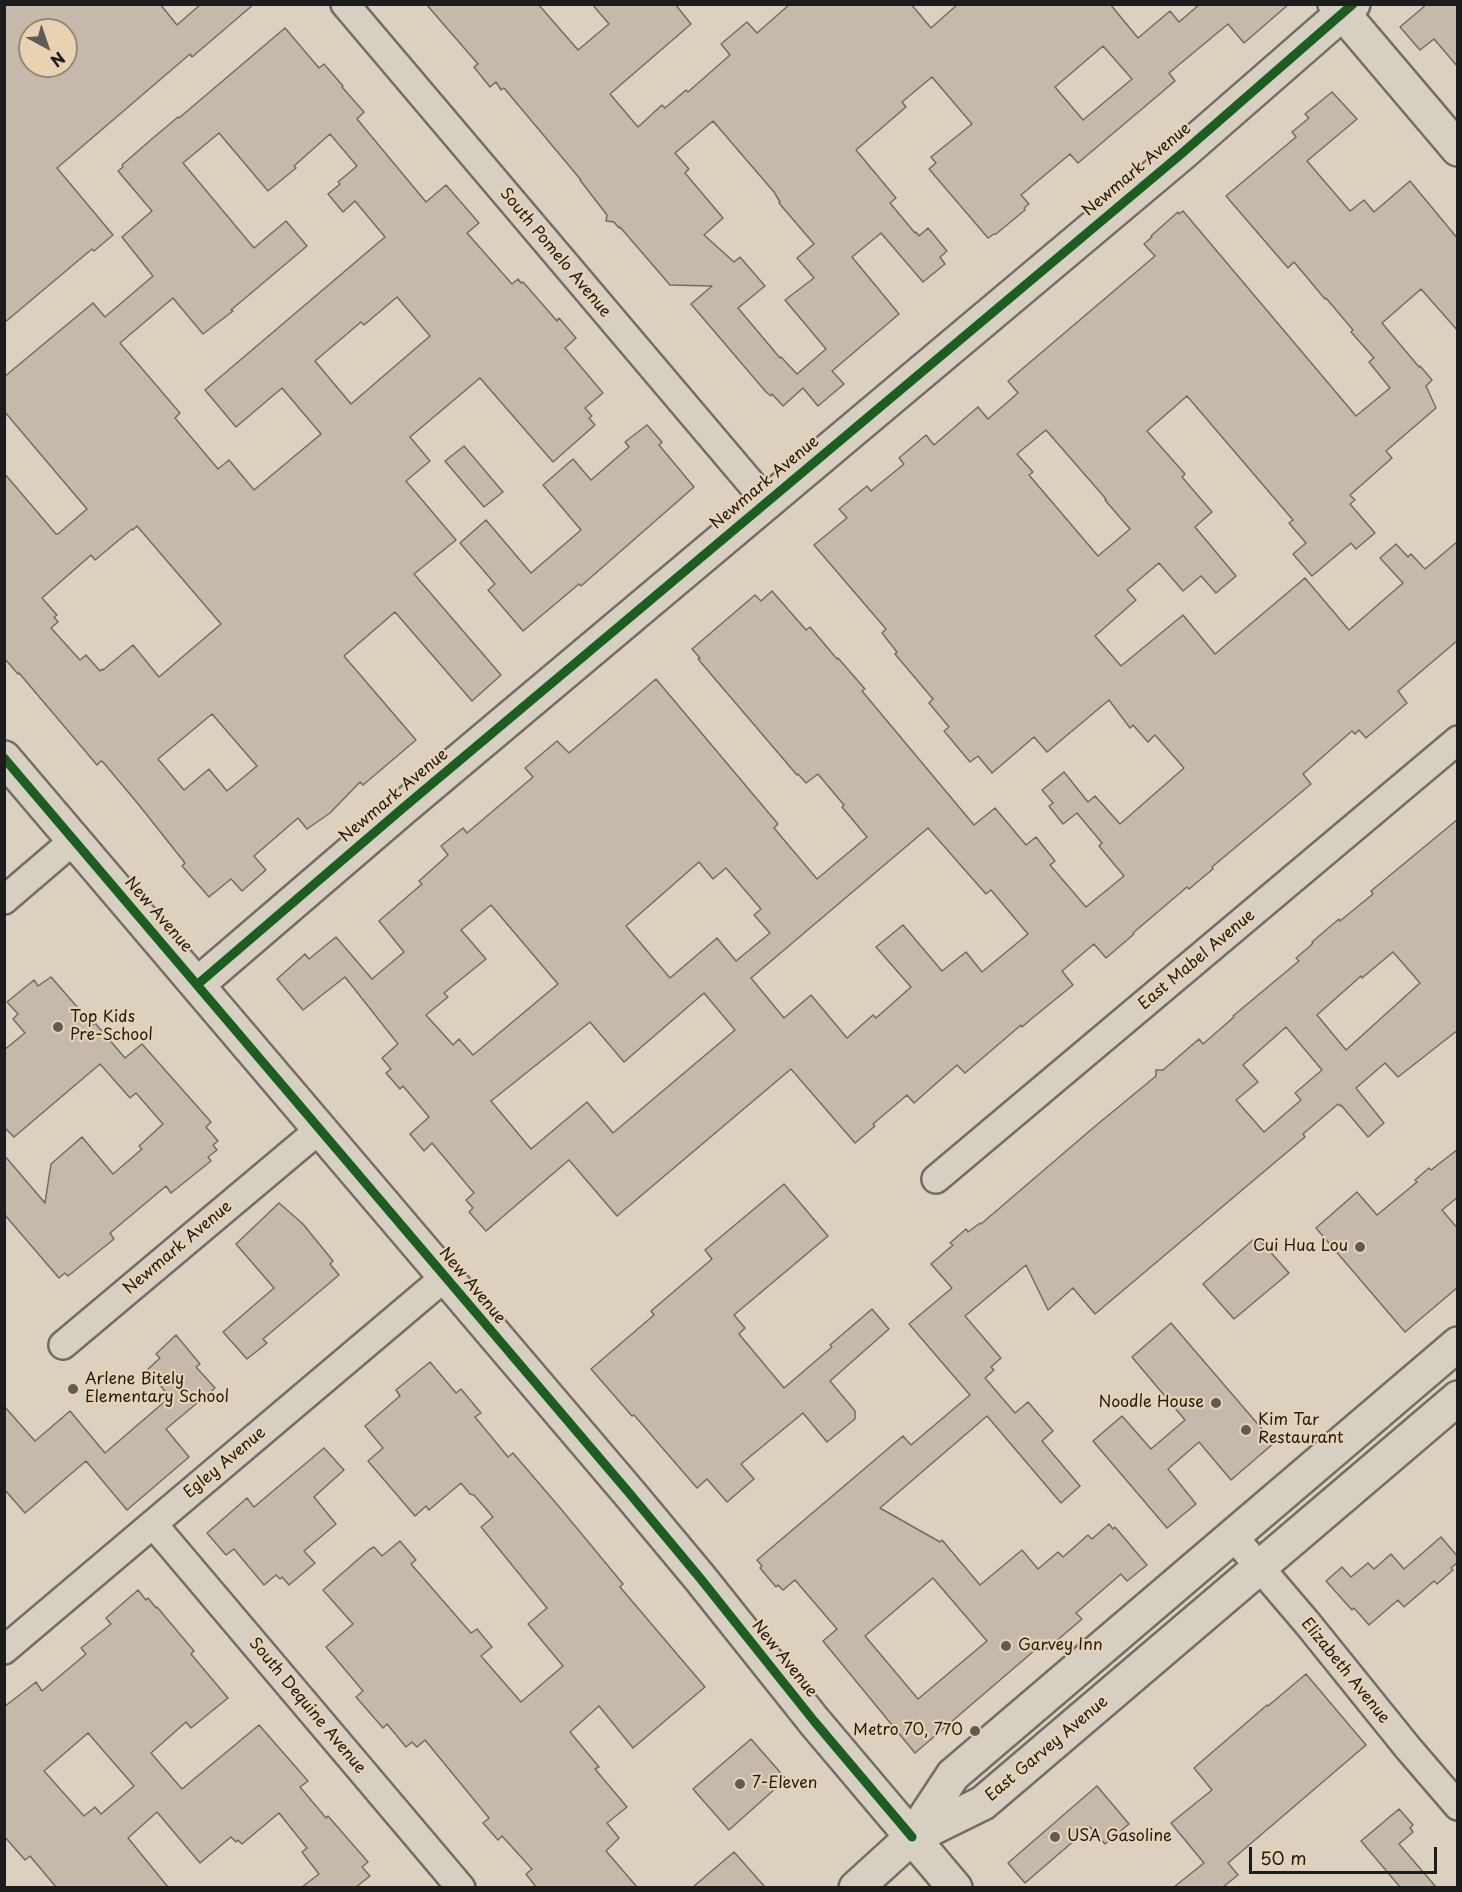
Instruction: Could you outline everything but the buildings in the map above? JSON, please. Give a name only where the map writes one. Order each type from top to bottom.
[{"type":"street","name":"South Pomelo Avenue","points":[[345,4],[766,501]]},
{"type":"street","name":"Newmark Avenue","points":[[198,984],[766,501],[1180,155],[1344,7]]},
{"type":"street","points":[[1344,7],[1458,148]]},
{"type":"street","name":"East Mabel Avenue","points":[[936,1179],[1458,740]]},
{"type":"street","name":"New Avenue","points":[[4,758],[644,1511],[814,1721],[955,1887]]},
{"type":"street","points":[[4,900],[74,840]]},
{"type":"street","name":"Newmark Avenue","points":[[63,1345],[320,1129]]},
{"type":"street","name":"Egley Avenue","points":[[4,1650],[445,1277]]},
{"type":"street","points":[[856,1887],[912,1837],[953,1775],[1458,1344]]},
{"type":"street","name":"East Garvey Avenue","points":[[912,1837],[983,1803],[1458,1398]]},
{"type":"street","name":"South Dequine Avenue","points":[[153,1524],[461,1887]]},
{"type":"street","name":"Elizabeth Avenue","points":[[1233,1536],[1458,1806]]},
{"type":"cycle path","points":[[198,984],[403,808],[1180,155],[1353,4]]},
{"type":"cycle path","points":[[4,758],[630,1494],[814,1721],[912,1837]]},
{"type":"place","name":"Top Kids Pre-School","points":[[58,1027]]},
{"type":"place","name":"Cui Hua Lou","points":[[1360,1247]]},
{"type":"place","name":"Arlene Bitely Elementary School","points":[[73,1389]]},
{"type":"place","name":"Noodle House","points":[[1216,1403]]},
{"type":"place","name":"Kim Tar Restaurant","points":[[1246,1430]]},
{"type":"place","name":"Garvey Inn","points":[[1006,1646]]},
{"type":"place","name":"Metro 70, 770","points":[[975,1731]]},
{"type":"place","name":"7-Eleven","points":[[740,1784]]},
{"type":"place","name":"USA Gasoline","points":[[1055,1837]]}]
